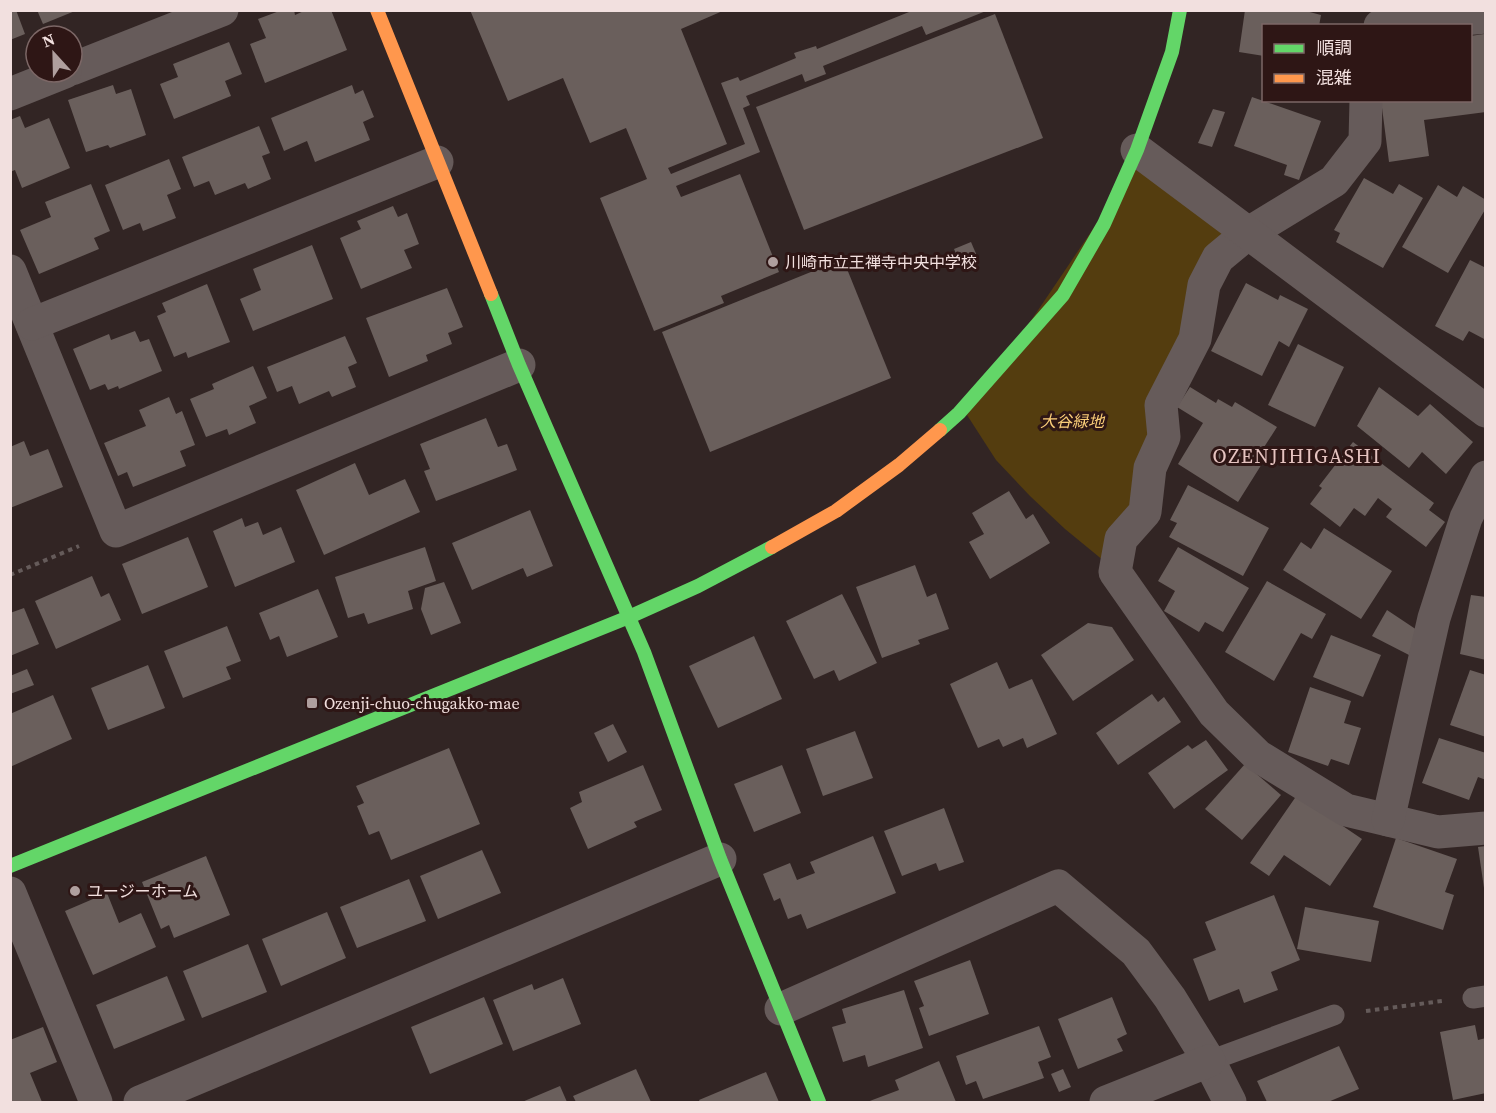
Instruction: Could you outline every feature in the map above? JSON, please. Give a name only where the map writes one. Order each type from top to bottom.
[{"type":"street","points":[[84,64],[222,10]]},
{"type":"street","points":[[377,10],[519,365],[644,652],[720,859],[819,1102]]},
{"type":"street","points":[[10,866],[629,617],[698,586],[836,511],[899,465],[959,413],[1063,295],[1104,224],[1137,150],[1172,52],[1180,10]]},
{"type":"street","points":[[1403,24],[1485,17]]},
{"type":"street","points":[[10,93],[34,84]]},
{"type":"street","points":[[1366,102],[1365,141],[1334,181],[1247,234],[1218,258],[1204,285],[1195,339],[1161,405],[1164,437],[1150,468],[1145,512],[1121,539],[1115,572],[1214,713],[1258,756],[1346,810],[1438,832],[1485,828]]},
{"type":"street","points":[[1137,150],[1485,411]]},
{"type":"street","points":[[32,324],[437,162]]},
{"type":"street","points":[[10,271],[116,531],[519,365]]},
{"type":"street","points":[[1388,820],[1434,618],[1466,518],[1485,477]]},
{"type":"street","points":[[140,1102],[720,859]]},
{"type":"street","points":[[781,1009],[1058,886],[1136,952],[1170,998],[1209,1061],[1230,1102]]},
{"type":"street","points":[[10,893],[96,1102]]},
{"type":"street","points":[[1106,1102],[1209,1061]]},
{"type":"lane","points":[[1209,1061],[1334,1015]]},
{"type":"path","points":[[10,576],[116,531]]},
{"type":"path","points":[[1334,1015],[1479,997]]},
{"type":"green space","name":"大谷緑地","points":[[1139,161],[1241,229],[1134,509],[1104,561],[1065,529],[996,460],[967,415]]},
{"type":"building","points":[[10,10],[16,10],[24,34],[10,40]]},
{"type":"building","points":[[37,10],[75,10],[75,11],[43,24]]},
{"type":"building","points":[[282,10],[294,10],[295,15],[306,10],[331,10],[347,50],[265,83],[250,44],[266,38],[258,19]]},
{"type":"building","points":[[470,10],[725,10],[681,29],[727,144],[668,168],[671,174],[745,144],[721,83],[738,77],[740,81],[796,58],[794,53],[816,46],[817,49],[914,10],[986,11],[926,35],[922,26],[823,66],[826,74],[805,82],[802,74],[746,96],[750,105],[743,108],[760,152],[676,186],[681,197],[740,174],[779,272],[721,296],[724,303],[654,331],[600,198],[647,179],[626,128],[590,143],[563,78],[508,101]]},
{"type":"building","points":[[1245,10],[1302,10],[1321,15],[1319,24],[1262,24],[1262,56],[1239,52]]},
{"type":"building","points":[[995,14],[1043,138],[804,230],[756,107]]},
{"type":"building","points":[[1484,34],[1486,112],[1424,120],[1429,156],[1389,162],[1381,102],[1472,102],[1472,36]]},
{"type":"building","points":[[229,42],[242,74],[225,81],[231,96],[174,119],[160,84],[178,77],[173,64]]},
{"type":"building","points":[[113,85],[116,94],[131,89],[146,135],[110,148],[108,145],[86,152],[68,100]]},
{"type":"building","points":[[352,85],[355,94],[363,90],[374,117],[363,122],[370,140],[315,162],[307,141],[284,151],[271,118]]},
{"type":"building","points":[[1252,97],[1321,121],[1299,180],[1284,175],[1287,165],[1234,146]]},
{"type":"building","points":[[1213,109],[1225,112],[1212,147],[1198,143]]},
{"type":"building","points":[[20,116],[25,128],[49,118],[70,168],[22,188],[15,170],[10,172],[10,120]]},
{"type":"building","points":[[259,126],[270,153],[262,156],[271,179],[248,189],[245,183],[215,195],[209,181],[194,187],[182,157]]},
{"type":"building","points":[[169,159],[181,189],[167,195],[176,218],[143,231],[140,223],[123,230],[105,185]]},
{"type":"building","points":[[1364,178],[1393,194],[1399,184],[1423,198],[1383,268],[1336,242],[1340,233],[1334,230]]},
{"type":"building","points":[[91,184],[110,231],[94,238],[99,249],[39,274],[20,230],[51,217],[45,202]]},
{"type":"building","points":[[1438,185],[1457,197],[1463,186],[1486,200],[1486,208],[1448,273],[1402,247]]},
{"type":"building","points":[[393,206],[398,217],[407,213],[419,244],[404,250],[412,268],[361,289],[340,238],[361,229],[357,221]]},
{"type":"building","points":[[971,242],[977,256],[960,263],[954,249]]},
{"type":"building","points":[[312,245],[333,299],[253,331],[240,299],[261,290],[253,269]]},
{"type":"building","points":[[843,259],[891,378],[710,452],[662,332]]},
{"type":"building","points":[[1470,260],[1486,268],[1486,340],[1469,331],[1463,341],[1435,326]]},
{"type":"building","points":[[1246,283],[1278,300],[1280,295],[1308,309],[1289,347],[1279,341],[1262,376],[1211,351]]},
{"type":"building","points":[[207,284],[230,342],[188,358],[186,352],[174,357],[157,316],[166,312],[162,303]]},
{"type":"building","points":[[447,288],[463,327],[448,333],[452,344],[426,355],[428,361],[389,377],[366,318]]},
{"type":"building","points":[[135,331],[140,342],[149,339],[162,371],[119,389],[118,386],[108,390],[105,384],[90,390],[73,349],[109,334],[111,340]]},
{"type":"building","points":[[345,336],[357,363],[348,367],[356,387],[332,397],[329,391],[299,404],[292,386],[277,392],[267,367]]},
{"type":"building","points":[[1298,344],[1344,367],[1315,427],[1268,405]]},
{"type":"building","points":[[253,366],[267,398],[249,406],[256,423],[229,435],[227,429],[206,437],[190,399],[214,389],[212,384]]},
{"type":"building","points":[[1190,387],[1216,403],[1218,399],[1232,407],[1235,402],[1277,427],[1259,455],[1265,459],[1238,502],[1178,464],[1203,423],[1177,407]]},
{"type":"building","points":[[1379,387],[1418,416],[1430,404],[1473,442],[1446,474],[1422,452],[1409,468],[1357,426]]},
{"type":"building","points":[[169,397],[176,414],[182,411],[195,445],[180,451],[186,466],[133,487],[127,472],[118,476],[104,443],[146,426],[139,410]]},
{"type":"building","points":[[486,418],[498,447],[507,444],[517,470],[436,501],[424,471],[430,469],[420,444]]},
{"type":"building","points":[[24,441],[30,456],[48,449],[63,487],[10,508],[10,447]]},
{"type":"building","points":[[1353,442],[1434,503],[1429,510],[1445,522],[1426,547],[1386,517],[1392,509],[1378,498],[1365,516],[1354,508],[1340,527],[1310,504],[1322,488],[1319,486]]},
{"type":"building","points":[[355,463],[369,495],[405,479],[420,512],[324,555],[296,490]]},
{"type":"building","points":[[1188,485],[1269,528],[1243,576],[1169,537],[1177,523],[1170,520]]},
{"type":"building","points":[[1009,491],[1026,519],[1033,514],[1050,543],[990,579],[969,542],[984,534],[972,513]]},
{"type":"building","points":[[530,510],[553,566],[527,577],[523,568],[472,590],[452,543]]},
{"type":"building","points":[[242,518],[245,527],[258,522],[263,535],[281,527],[295,562],[235,587],[213,531]]},
{"type":"building","points":[[1324,528],[1392,571],[1361,619],[1283,570],[1301,542],[1311,549]]},
{"type":"building","points":[[188,537],[208,587],[142,614],[122,564]]},
{"type":"building","points":[[425,547],[436,581],[408,591],[413,609],[368,624],[364,613],[348,618],[335,577]]},
{"type":"building","points":[[1178,547],[1249,588],[1223,632],[1205,622],[1199,632],[1164,611],[1175,591],[1158,581]]},
{"type":"building","points":[[915,565],[927,597],[936,593],[949,629],[918,640],[920,644],[882,658],[856,587]]},
{"type":"building","points":[[92,576],[101,597],[109,593],[121,620],[56,649],[35,601]]},
{"type":"building","points":[[1267,581],[1326,614],[1312,639],[1301,633],[1274,681],[1225,652]]},
{"type":"building","points":[[444,582],[461,623],[431,635],[421,609],[425,588]]},
{"type":"building","points":[[318,589],[338,637],[287,657],[279,636],[270,640],[259,613]]},
{"type":"building","points":[[842,594],[877,663],[839,681],[834,670],[814,679],[786,621]]},
{"type":"building","points":[[1471,595],[1486,597],[1486,660],[1460,654]]},
{"type":"building","points":[[24,608],[39,644],[10,656],[10,613]]},
{"type":"building","points":[[1387,610],[1417,630],[1409,655],[1372,636]]},
{"type":"building","points":[[1088,623],[1112,627],[1134,660],[1073,701],[1041,655]]},
{"type":"building","points":[[227,626],[241,661],[226,667],[231,679],[183,698],[164,651]]},
{"type":"building","points":[[1331,635],[1381,655],[1363,697],[1313,677]]},
{"type":"building","points":[[754,636],[782,699],[718,728],[689,666]]},
{"type":"building","points":[[997,662],[1009,689],[1032,679],[1057,734],[1027,748],[1023,738],[1003,747],[999,739],[978,748],[950,684]]},
{"type":"building","points":[[148,665],[165,708],[108,730],[91,688]]},
{"type":"building","points":[[27,669],[34,685],[10,694],[10,676]]},
{"type":"building","points":[[1470,670],[1486,675],[1486,737],[1450,725]]},
{"type":"building","points":[[1310,687],[1351,701],[1344,723],[1361,728],[1349,765],[1331,759],[1328,766],[1288,752]]},
{"type":"building","points":[[1152,694],[1158,702],[1164,697],[1181,722],[1118,765],[1096,733]]},
{"type":"building","points":[[53,695],[72,739],[10,767],[10,714]]},
{"type":"building","points":[[613,724],[627,752],[608,762],[594,733]]},
{"type":"building","points":[[855,731],[873,778],[823,796],[806,749]]},
{"type":"building","points":[[1439,738],[1486,753],[1486,780],[1478,777],[1469,800],[1422,783]]},
{"type":"building","points":[[1206,740],[1228,770],[1174,809],[1148,773],[1188,745],[1192,749]]},
{"type":"building","points":[[449,748],[480,824],[391,860],[379,831],[369,835],[357,806],[364,803],[356,786]]},
{"type":"building","points":[[1245,764],[1281,795],[1242,840],[1205,809]]},
{"type":"building","points":[[643,765],[662,810],[634,822],[637,827],[588,849],[570,808],[582,802],[579,792]]},
{"type":"building","points":[[782,765],[801,813],[754,832],[734,784]]},
{"type":"building","points":[[1297,795],[1362,839],[1330,886],[1284,855],[1269,876],[1250,863]]},
{"type":"building","points":[[944,808],[964,862],[939,871],[936,863],[902,876],[884,831]]},
{"type":"building","points":[[873,836],[896,893],[807,929],[801,914],[788,919],[780,898],[774,901],[763,874],[790,863],[797,880],[815,873],[810,862]]},
{"type":"building","points":[[1396,838],[1457,859],[1445,892],[1454,895],[1443,930],[1373,907]]},
{"type":"building","points":[[1486,846],[1486,888],[1484,888],[1478,847]]},
{"type":"building","points":[[482,850],[501,893],[438,919],[420,876]]},
{"type":"building","points":[[206,856],[230,915],[174,938],[169,925],[161,929],[142,882]]},
{"type":"building","points":[[409,879],[426,921],[357,948],[340,907]]},
{"type":"building","points":[[107,893],[119,923],[141,913],[156,947],[93,975],[65,911]]},
{"type":"building","points":[[1274,895],[1300,960],[1271,972],[1278,990],[1244,1003],[1239,989],[1209,1001],[1193,959],[1216,950],[1205,922]]},
{"type":"building","points":[[1305,907],[1379,921],[1371,962],[1297,949]]},
{"type":"building","points":[[327,912],[346,958],[281,986],[262,939]]},
{"type":"building","points":[[248,944],[267,992],[202,1018],[183,971]]},
{"type":"building","points":[[970,960],[989,1014],[929,1036],[919,1008],[924,1006],[914,981]]},
{"type":"building","points":[[167,976],[185,1020],[114,1049],[96,1005]]},
{"type":"building","points":[[563,978],[581,1024],[513,1051],[493,1000],[532,984],[534,990]]},
{"type":"building","points":[[904,990],[923,1048],[868,1067],[865,1055],[843,1062],[832,1027],[846,1023],[842,1009]]},
{"type":"building","points":[[484,997],[503,1044],[430,1074],[411,1027]]},
{"type":"building","points":[[1112,997],[1127,1034],[1117,1039],[1123,1051],[1078,1069],[1058,1019]]},
{"type":"building","points":[[1475,1025],[1478,1040],[1486,1038],[1486,1093],[1453,1100],[1440,1032]]},
{"type":"building","points":[[1039,1026],[1051,1057],[1038,1062],[1044,1078],[983,1099],[976,1081],[966,1085],[956,1056]]},
{"type":"building","points":[[43,1027],[57,1062],[30,1073],[42,1102],[10,1102],[10,1040]]},
{"type":"building","points":[[1339,1046],[1359,1089],[1328,1102],[1267,1102],[1257,1081]]},
{"type":"building","points":[[939,1061],[956,1102],[867,1102],[899,1090],[895,1080]]},
{"type":"building","points":[[636,1069],[651,1102],[576,1102],[573,1096]]},
{"type":"building","points":[[1063,1069],[1071,1087],[1059,1092],[1051,1074]]},
{"type":"building","points":[[766,1072],[779,1102],[700,1102],[699,1100]]},
{"type":"building","points":[[560,1086],[567,1102],[522,1102]]},
{"type":"traffic: fast","points":[[940,430],[959,413],[1063,295],[1104,224],[1137,150],[1172,52],[1180,10]]},
{"type":"traffic: fast","points":[[491,294],[519,365],[644,652],[720,859],[819,1102]]},
{"type":"traffic: fast","points":[[10,866],[629,617],[698,586],[772,547]]},
{"type":"traffic: slow","points":[[377,10],[491,294]]},
{"type":"traffic: slow","points":[[772,547],[836,511],[899,465],[940,430]]},
{"type":"place","name":"川崎市立王禅寺中央中学校","points":[[773,262]]},
{"type":"place","name":"Ozenji-chuo-chugakko-mae","points":[[312,703]]},
{"type":"place","name":"ユージーホーム","points":[[75,891]]},
{"type":"district","name":"OZENJIHIGASHI","points":[[1297,456]]}]
